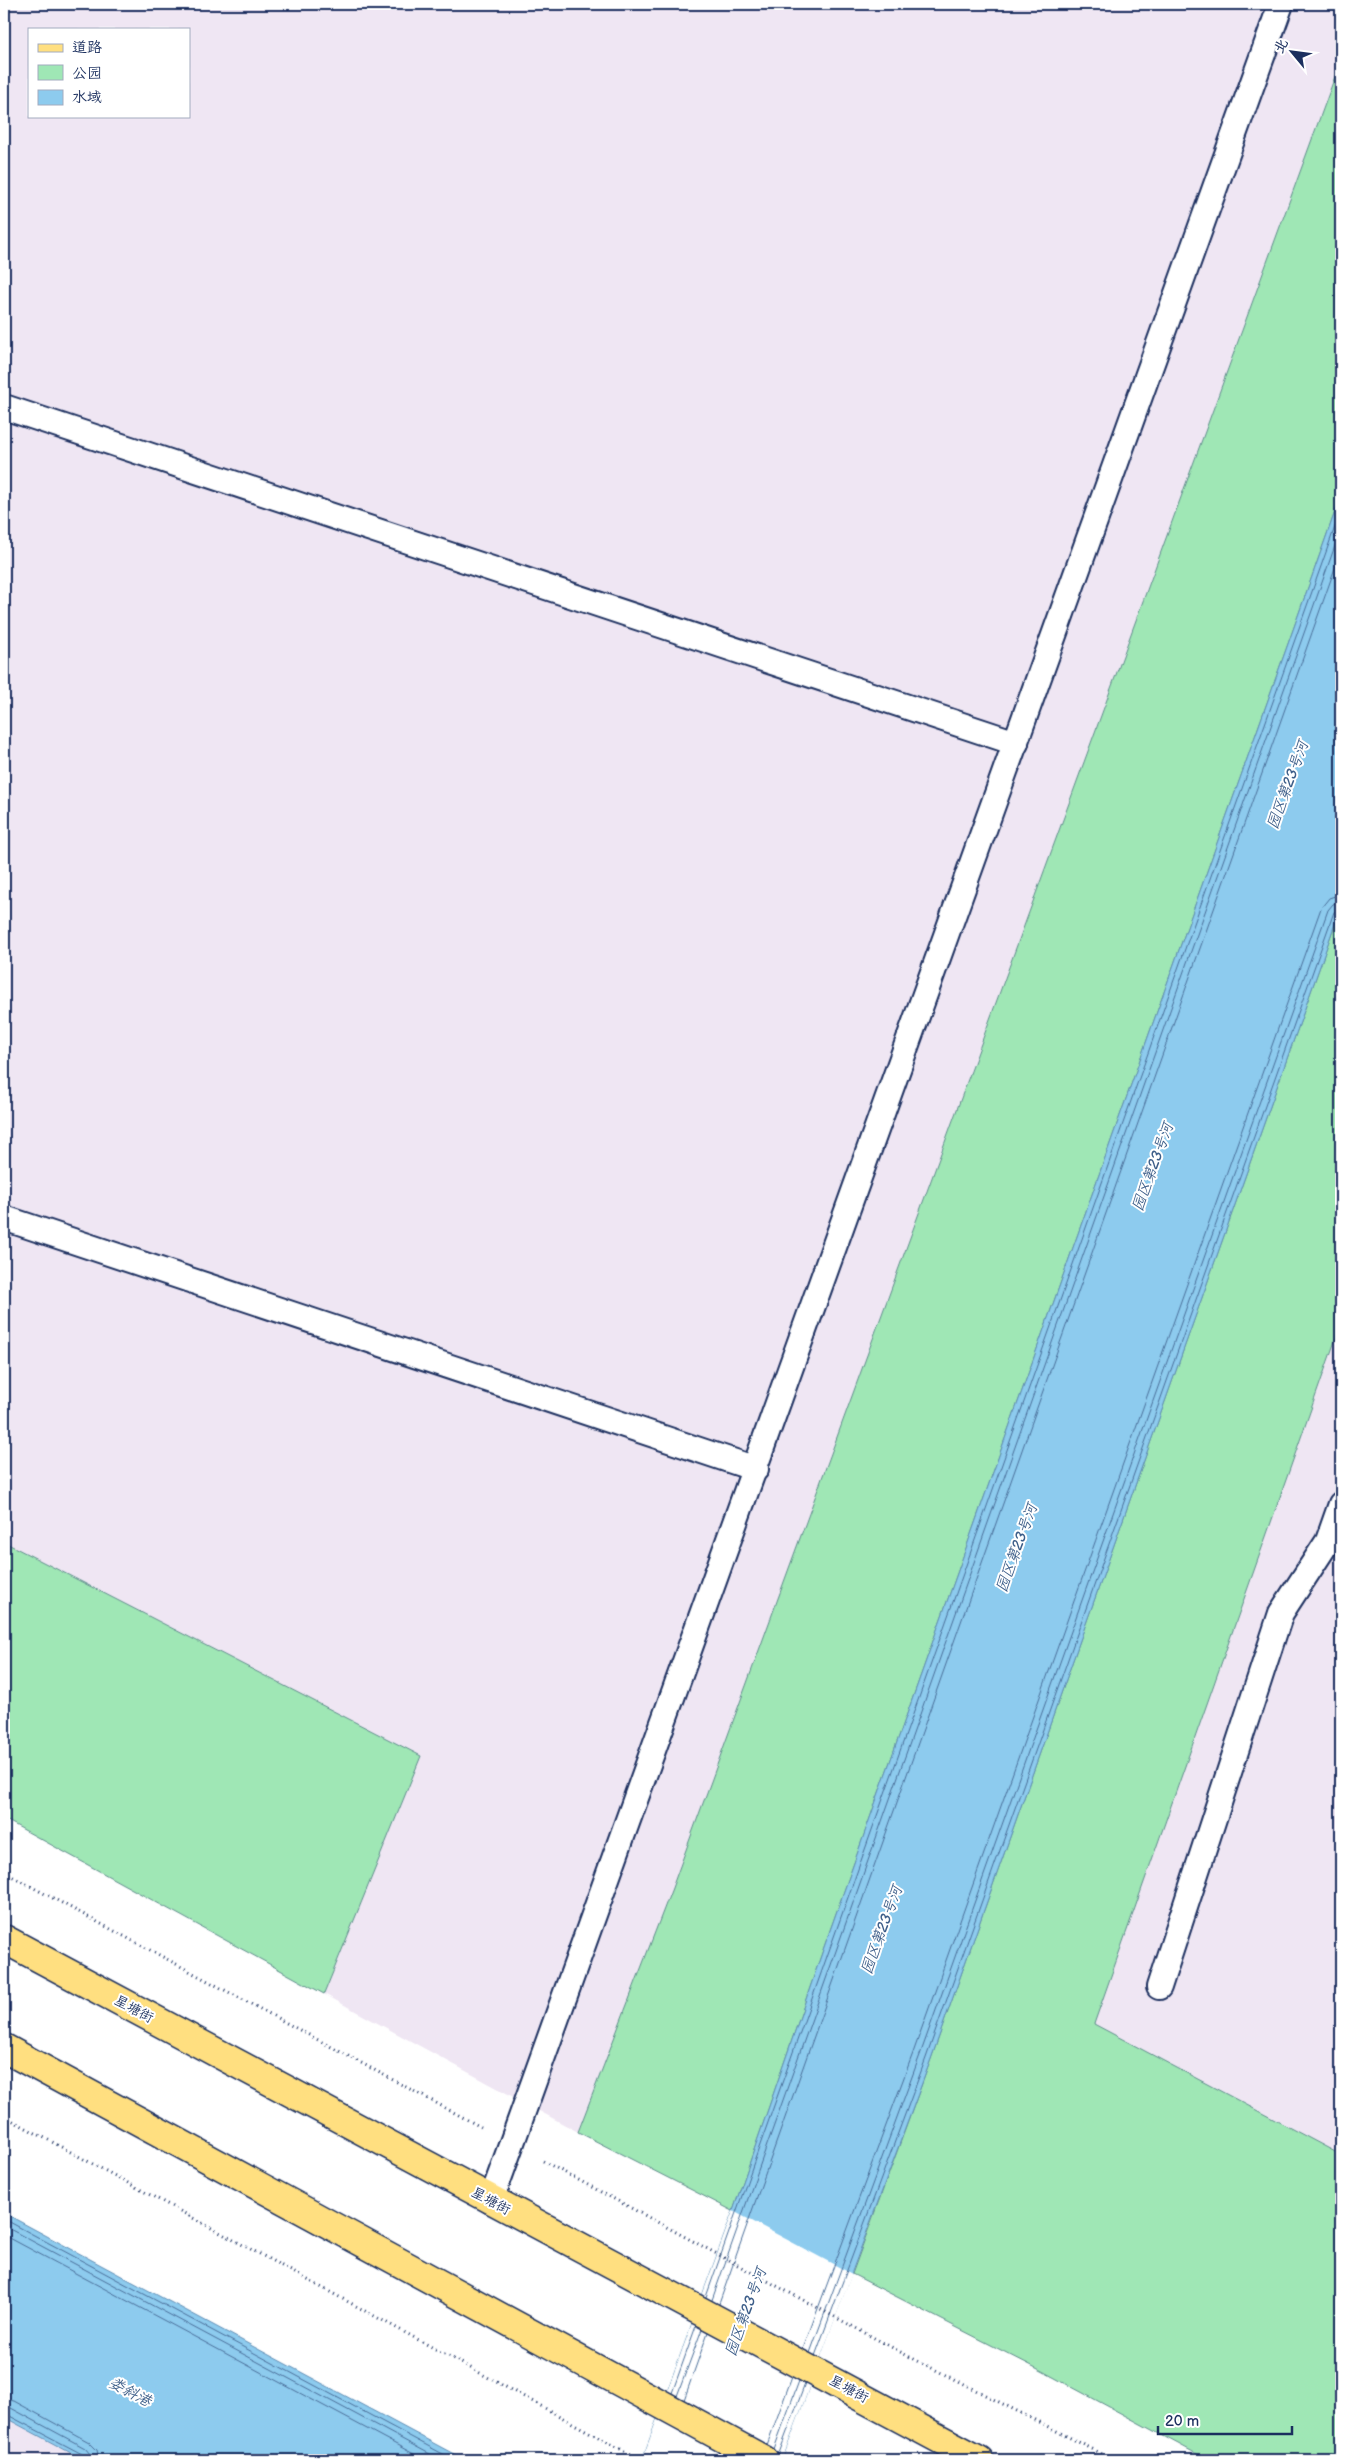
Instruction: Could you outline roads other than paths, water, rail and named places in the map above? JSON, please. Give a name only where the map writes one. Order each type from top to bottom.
[{"type":"main road","name":"星塘街","points":[[4,1939],[979,2460]]},
{"type":"main road","points":[[4,2048],[764,2460]]},
{"type":"lane","points":[[492,2201],[1281,4]]},
{"type":"lane","points":[[4,407],[1016,743]]},
{"type":"lane","points":[[4,1218],[756,1469]]},
{"type":"lane","points":[[1159,1987],[1281,1613],[1335,1543],[1341,1504]]},
{"type":"water","name":"园区第23号河","points":[[1341,495],[1341,907],[931,2059],[782,2460],[642,2460],[733,2211],[823,1950]]},
{"type":"water","name":"娄斜港","points":[[4,2213],[465,2460],[84,2460],[4,2417]]}]
